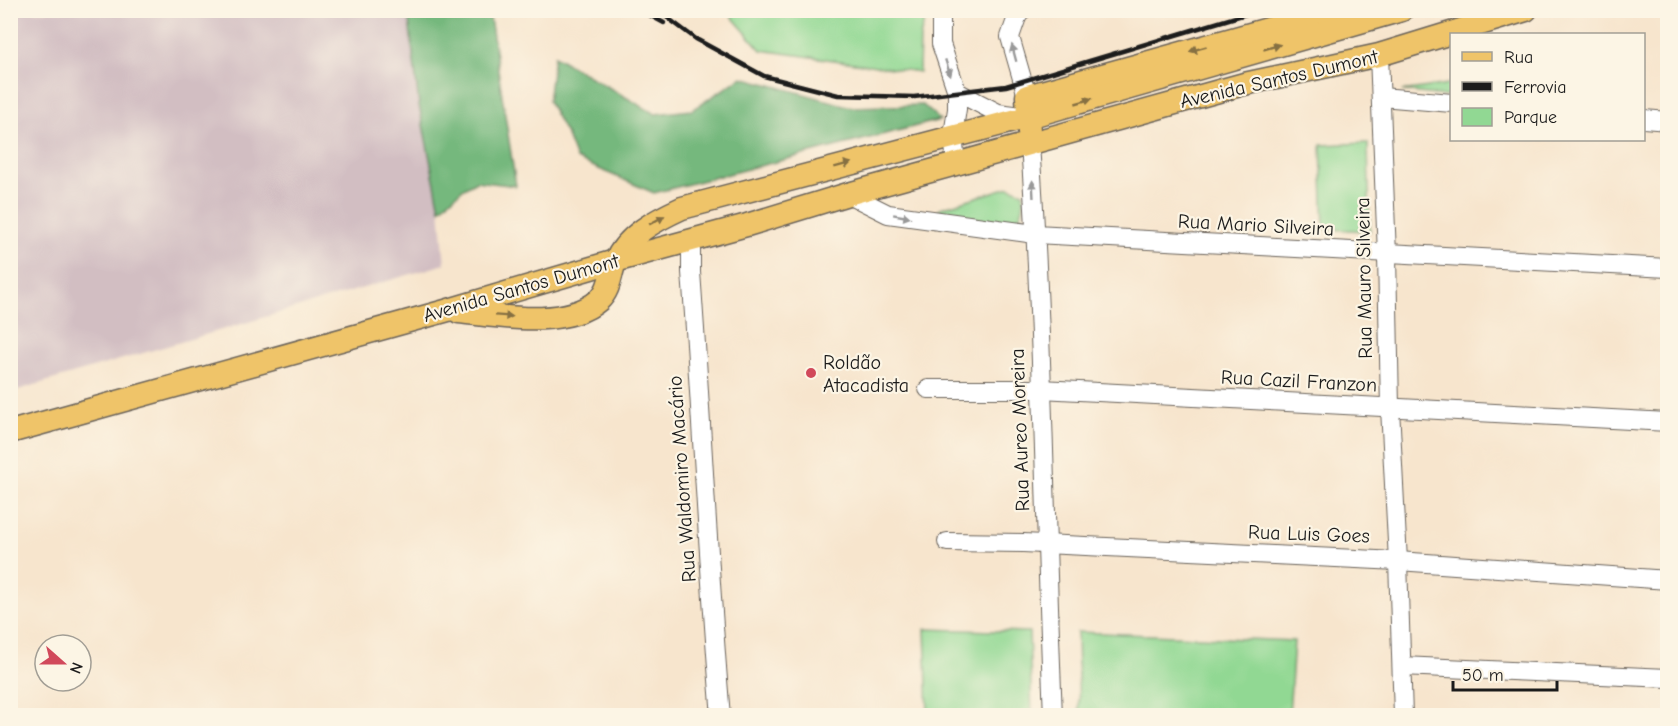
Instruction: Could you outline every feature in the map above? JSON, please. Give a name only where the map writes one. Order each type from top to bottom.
[{"type":"main road","points":[[445,311],[531,319],[583,310],[599,300],[606,290],[615,261],[629,242],[645,227],[682,208],[953,135],[1028,106],[1335,10]]},
{"type":"main road","name":"Avenida Santos Dumont","points":[[1028,106],[1401,10]]},
{"type":"main road","name":"Avenida Santos Dumont","points":[[1451,33],[1526,10]]},
{"type":"main road","name":"Avenida Santos Dumont","points":[[14,434],[747,225],[848,194],[1244,84],[1379,55],[1450,33]]},
{"type":"main road","points":[[1028,106],[1030,144]]},
{"type":"street","points":[[941,10],[941,44],[957,92],[953,135],[956,164]]},
{"type":"street","points":[[957,92],[998,113],[1028,106],[1010,37],[1022,10]]},
{"type":"street","name":"Rua Mauro Silveira","points":[[1379,55],[1390,408],[1403,716]]},
{"type":"street","points":[[1381,97],[1450,103]]},
{"type":"street","points":[[1645,119],[1668,121]]},
{"type":"street","name":"Rua Aureo Moreira","points":[[1030,144],[1040,323],[1053,716]]},
{"type":"street","name":"Rua Mario Silveira","points":[[848,194],[888,214],[1035,234],[1387,255],[1668,268]]},
{"type":"street","name":"Rua Waldomiro Macário","points":[[692,239],[691,272],[707,537],[721,716]]},
{"type":"street","name":"Rua Cazil Franzon","points":[[928,389],[1041,389],[1668,422]]},
{"type":"street","name":"Rua Luis Goes","points":[[947,542],[1398,561],[1668,580]]},
{"type":"street","points":[[1402,666],[1668,678]]},
{"type":"shaded area","points":[[11,11],[408,11],[419,105],[440,209],[445,264],[11,392]]},
{"type":"green space","points":[[408,11],[489,11],[516,186],[476,181],[464,188],[440,209],[419,105]]},
{"type":"green space","points":[[731,11],[927,11],[920,37],[919,72],[761,50],[732,17]]},
{"type":"green space","points":[[554,56],[655,114],[692,110],[742,77],[851,107],[923,105],[940,120],[654,193],[576,159],[567,136],[548,101]]},
{"type":"green space","points":[[1450,83],[1450,97],[1402,91]]},
{"type":"green space","points":[[1368,143],[1370,231],[1324,229],[1321,145]]},
{"type":"green space","points":[[1009,187],[1023,192],[1024,197],[1021,213],[1012,224],[936,214],[941,208]]},
{"type":"green space","points":[[925,629],[1029,632],[1032,715],[928,715]]},
{"type":"green space","points":[[1077,632],[1294,641],[1289,715],[1079,715]]},
{"type":"railway","points":[[640,10],[664,23]]},
{"type":"railway","points":[[657,10],[696,39],[764,76],[838,95],[914,97],[1006,86],[1259,10]]},
{"type":"place","name":"Roldão Atacadista","points":[[811,373]]}]
